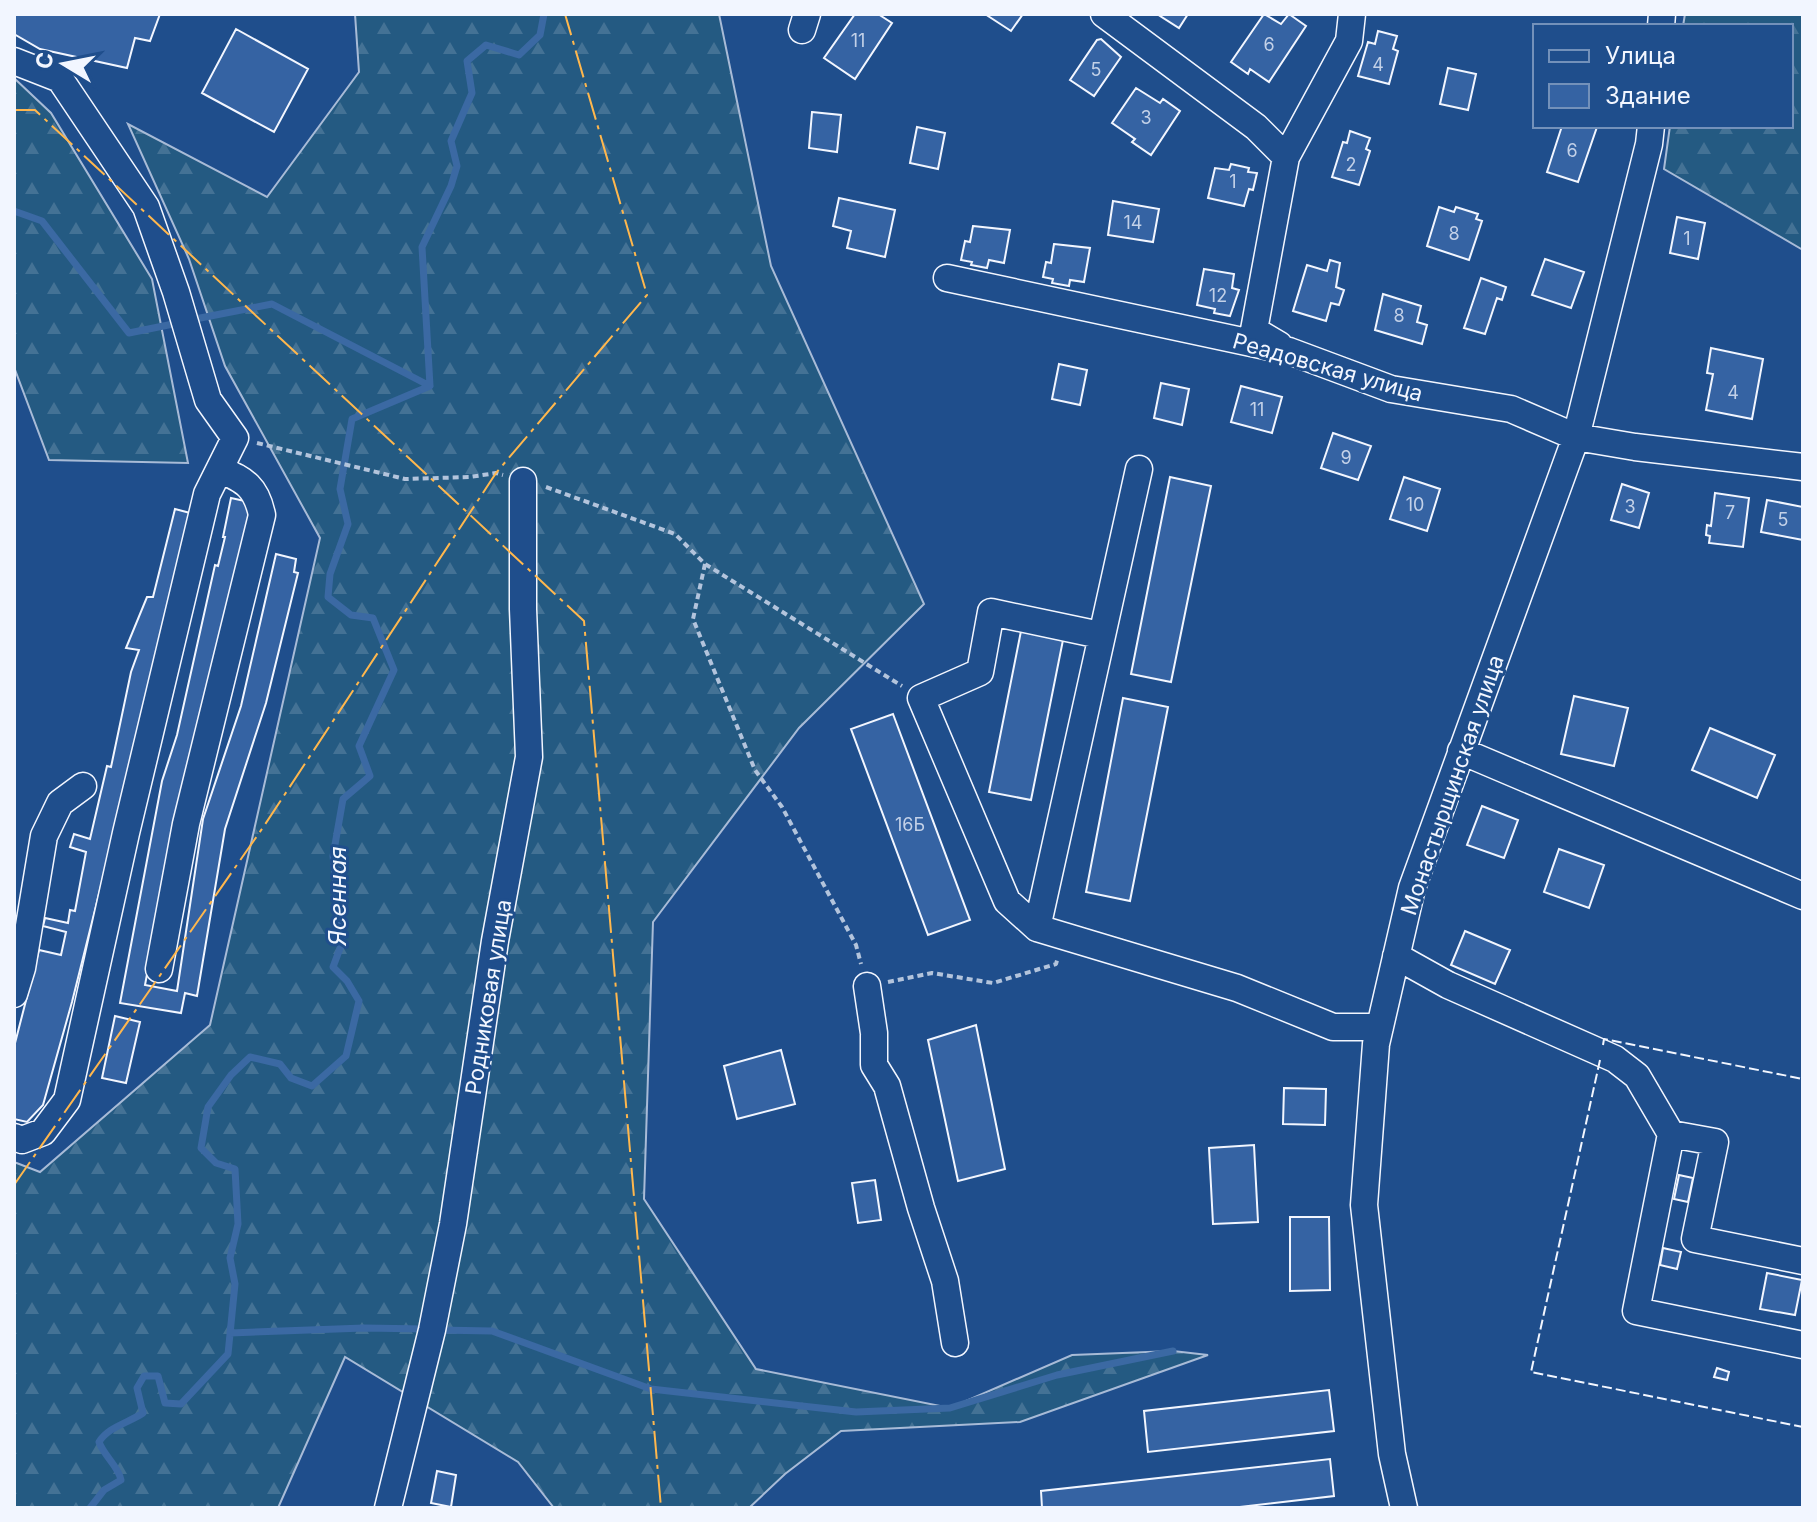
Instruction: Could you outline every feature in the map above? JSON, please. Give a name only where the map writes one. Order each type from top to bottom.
[{"type":"street","points":[[1104,14],[1256,127],[1286,157]]},
{"type":"street","points":[[1289,351],[1254,330],[1286,157],[1349,41],[1352,14]]},
{"type":"street","points":[[14,61],[60,79],[146,207],[208,400],[235,438],[207,494],[126,833],[67,1100],[43,1132],[22,1140],[14,1137]]},
{"type":"street","name":"Монастырщинская улица","points":[[1404,1508],[1392,1454],[1364,1205],[1376,1044],[1412,888],[1576,437],[1651,128]]},
{"type":"street","name":"Реадовская улица","points":[[947,278],[1289,351],[1391,389],[1511,409],[1576,437],[1803,467]]},
{"type":"street","points":[[159,969],[186,824],[262,515],[258,496],[244,480],[220,469]]},
{"type":"street","points":[[1037,928],[1139,469]]},
{"type":"street","name":"Родниковая улица","points":[[388,1508],[432,1330],[453,1224],[495,941],[529,757],[523,609],[523,481]]},
{"type":"street","points":[[1100,635],[991,612],[980,672],[921,698],[1007,901],[1037,928],[1066,938],[1237,988],[1333,1027],[1380,1027]]},
{"type":"street","points":[[1461,751],[1803,896]]},
{"type":"street","points":[[14,994],[22,968],[44,836],[60,803],[83,786]]},
{"type":"street","points":[[1396,956],[1448,985],[1615,1059],[1637,1076],[1671,1134],[1636,1311],[1803,1345]]},
{"type":"street","points":[[867,986],[874,1033],[874,1065],[887,1086],[945,1281],[955,1343]]},
{"type":"street","points":[[1671,1134],[1715,1142],[1695,1239],[1803,1261]]},
{"type":"path","points":[[235,438],[405,479],[496,473],[675,534],[705,564],[921,698]]},
{"type":"path","points":[[705,564],[693,619],[755,770],[782,807],[856,945],[867,986],[932,973],[993,983],[1056,964],[1066,938]]},
{"type":"green space","points":[[355,14],[719,14],[771,266],[924,604],[799,728],[653,922],[644,1199],[756,1369],[950,1408],[1072,1355],[1173,1351],[1208,1355],[1020,1422],[841,1431],[785,1474],[749,1508],[554,1508],[518,1462],[345,1357],[278,1508],[14,1508],[14,1162],[40,1172],[210,1025],[320,538],[225,366],[189,259],[128,124],[267,197],[359,72]]},
{"type":"green space","points":[[1685,14],[1803,14],[1803,250],[1664,169],[1670,128],[1793,128],[1793,24],[1683,24]]},
{"type":"green space","points":[[14,78],[51,113],[152,279],[188,463],[49,460],[14,367]]},
{"type":"building","points":[[14,14],[160,14],[150,41],[135,38],[127,68],[40,49],[14,34]]},
{"type":"building","points":[[855,14],[878,14],[892,23],[855,79],[824,58]]},
{"type":"building","points":[[985,14],[1023,14],[1011,31]]},
{"type":"building","points":[[1157,14],[1188,14],[1179,28]]},
{"type":"building","points":[[1264,14],[1281,24],[1289,14],[1306,26],[1269,82],[1250,69],[1248,74],[1231,62]]},
{"type":"building","points":[[236,29],[308,69],[274,132],[202,93]]},
{"type":"building","points":[[1378,31],[1397,36],[1393,49],[1398,51],[1389,84],[1358,76],[1368,42],[1375,44]]},
{"type":"building","points":[[1101,39],[1121,57],[1094,96],[1070,80],[1097,40]]},
{"type":"building","points":[[1448,68],[1476,74],[1468,110],[1440,104]]},
{"type":"building","points":[[1136,88],[1160,103],[1163,99],[1180,111],[1151,155],[1112,123]]},
{"type":"building","points":[[812,112],[841,115],[837,152],[809,148]]},
{"type":"building","points":[[917,127],[945,133],[938,169],[910,163]]},
{"type":"building","points":[[1561,128],[1597,128],[1578,182],[1547,172]]},
{"type":"building","points":[[1350,131],[1370,138],[1366,149],[1370,151],[1359,185],[1332,177],[1343,142],[1347,143]]},
{"type":"building","points":[[1231,164],[1257,173],[1253,190],[1249,189],[1244,206],[1208,198],[1215,168],[1229,170]]},
{"type":"building","points":[[839,198],[895,210],[885,257],[847,248],[851,231],[833,226]]},
{"type":"building","points":[[1113,201],[1159,209],[1153,242],[1108,235]]},
{"type":"building","points":[[1439,207],[1454,212],[1456,207],[1478,214],[1476,219],[1482,221],[1469,260],[1427,246]]},
{"type":"building","points":[[1677,217],[1705,223],[1698,259],[1670,253]]},
{"type":"building","points":[[973,226],[1010,230],[1004,263],[989,260],[987,268],[961,260],[965,241],[970,242]]},
{"type":"building","points":[[1054,244],[1090,248],[1084,282],[1070,280],[1069,286],[1052,283],[1053,279],[1043,277],[1046,262],[1051,263]]},
{"type":"building","points":[[1545,259],[1584,272],[1571,308],[1532,295]]},
{"type":"building","points":[[1330,260],[1340,263],[1336,287],[1344,290],[1339,305],[1331,303],[1326,321],[1293,311],[1307,265],[1327,271]]},
{"type":"building","points":[[1204,269],[1234,274],[1232,288],[1239,290],[1230,316],[1197,305]]},
{"type":"building","points":[[1481,278],[1506,287],[1502,300],[1497,298],[1485,334],[1464,328]]},
{"type":"building","points":[[1383,294],[1421,306],[1417,322],[1427,325],[1422,344],[1375,330]]},
{"type":"building","points":[[1711,348],[1763,359],[1752,419],[1706,410],[1713,374],[1707,373]]},
{"type":"building","points":[[1059,364],[1087,370],[1080,405],[1052,399]]},
{"type":"building","points":[[1161,383],[1189,389],[1182,425],[1154,418]]},
{"type":"building","points":[[1241,386],[1282,397],[1272,433],[1231,422]]},
{"type":"building","points":[[1333,433],[1371,446],[1358,480],[1321,468]]},
{"type":"building","points":[[1170,477],[1211,486],[1171,682],[1131,674]]},
{"type":"building","points":[[1404,477],[1440,489],[1427,531],[1390,519]]},
{"type":"building","points":[[1622,484],[1649,493],[1639,528],[1611,520]]},
{"type":"building","points":[[1715,493],[1749,498],[1743,547],[1709,543],[1707,525],[1711,526]]},
{"type":"building","points":[[231,498],[254,503],[174,831],[145,985],[177,991],[203,819],[241,706],[276,554],[296,559],[294,572],[298,573],[266,703],[225,829],[197,996],[185,993],[181,1013],[120,1003],[162,781],[177,735],[215,565],[218,566],[225,537]]},
{"type":"building","points":[[1767,500],[1803,507],[1803,540],[1761,532]]},
{"type":"building","points":[[175,509],[194,514],[72,1002],[43,1105],[27,1122],[14,1119],[14,1047],[39,950],[61,955],[66,932],[43,926],[45,918],[68,923],[70,910],[75,911],[86,852],[70,847],[74,834],[90,839],[139,650],[126,648],[147,597],[153,597]]},
{"type":"building","points":[[1023,621],[1065,630],[1031,800],[989,792]]},
{"type":"building","points":[[1574,696],[1628,708],[1614,766],[1561,754]]},
{"type":"building","points":[[1123,698],[1168,707],[1130,901],[1086,892]]},
{"type":"building","points":[[893,714],[970,920],[928,935],[851,729]]},
{"type":"building","points":[[1710,728],[1775,755],[1757,798],[1692,770]]},
{"type":"building","points":[[1482,806],[1518,820],[1504,858],[1467,845]]},
{"type":"building","points":[[1559,849],[1604,865],[1589,908],[1544,892]]},
{"type":"building","points":[[1465,931],[1510,950],[1495,984],[1451,965]]},
{"type":"building","points":[[115,1016],[140,1022],[126,1083],[102,1078]]},
{"type":"building","points":[[976,1025],[1005,1169],[958,1181],[928,1040]]},
{"type":"building","points":[[781,1050],[795,1104],[737,1119],[724,1066]]},
{"type":"building","points":[[1284,1088],[1326,1089],[1325,1125],[1283,1124]]},
{"type":"building","points":[[1254,1145],[1258,1222],[1213,1224],[1209,1148]]},
{"type":"building","points":[[1679,1175],[1693,1178],[1688,1202],[1674,1199]]},
{"type":"building","points":[[875,1180],[881,1220],[858,1223],[852,1183]]},
{"type":"building","points":[[1290,1217],[1329,1217],[1330,1290],[1290,1291]]},
{"type":"building","points":[[1663,1248],[1681,1252],[1677,1269],[1660,1265]]},
{"type":"building","points":[[1767,1273],[1802,1280],[1795,1315],[1760,1309]]},
{"type":"building","points":[[1717,1368],[1729,1372],[1727,1380],[1714,1377]]},
{"type":"building","points":[[1329,1390],[1334,1431],[1148,1452],[1144,1411]]},
{"type":"building","points":[[1330,1459],[1334,1496],[1231,1508],[1042,1508],[1041,1491]]},
{"type":"building","points":[[437,1471],[456,1475],[451,1507],[431,1503]]},
{"type":"waterway","name":"Ясенная","points":[[90,1508],[104,1490],[121,1480],[99,1442],[113,1429],[143,1413],[137,1388],[144,1376],[158,1376],[165,1403],[181,1404],[228,1354],[235,1284],[230,1258],[238,1224],[235,1169],[216,1163],[201,1148],[208,1107],[231,1075],[250,1057],[280,1064],[291,1078],[312,1086],[346,1056],[359,1001],[347,981],[333,967],[342,943],[333,856],[343,799],[370,776],[359,746],[394,670],[373,618],[351,615],[328,597],[330,574],[348,524],[340,489],[352,419],[430,386],[422,247],[451,186],[457,166],[451,141],[472,93],[467,61],[486,45],[519,55],[540,35],[544,14]]},
{"type":"waterway","points":[[14,211],[42,221],[129,333],[178,323]]},
{"type":"waterway","points":[[190,320],[272,304],[430,386]]},
{"type":"waterway","points":[[230,1333],[426,1329]]},
{"type":"waterway","points":[[438,1330],[492,1331],[651,1389],[856,1412],[950,1408],[1057,1375],[1173,1351]]},
{"type":"fence","points":[[1603,1045],[1604,1039],[1803,1079]]},
{"type":"fence","points":[[1600,1060],[1531,1372],[1803,1427]]},
{"type":"power","points":[[14,1185],[264,826],[496,473],[647,295],[565,14]]},
{"type":"power","points":[[14,110],[35,110],[584,621],[661,1508]]}]
